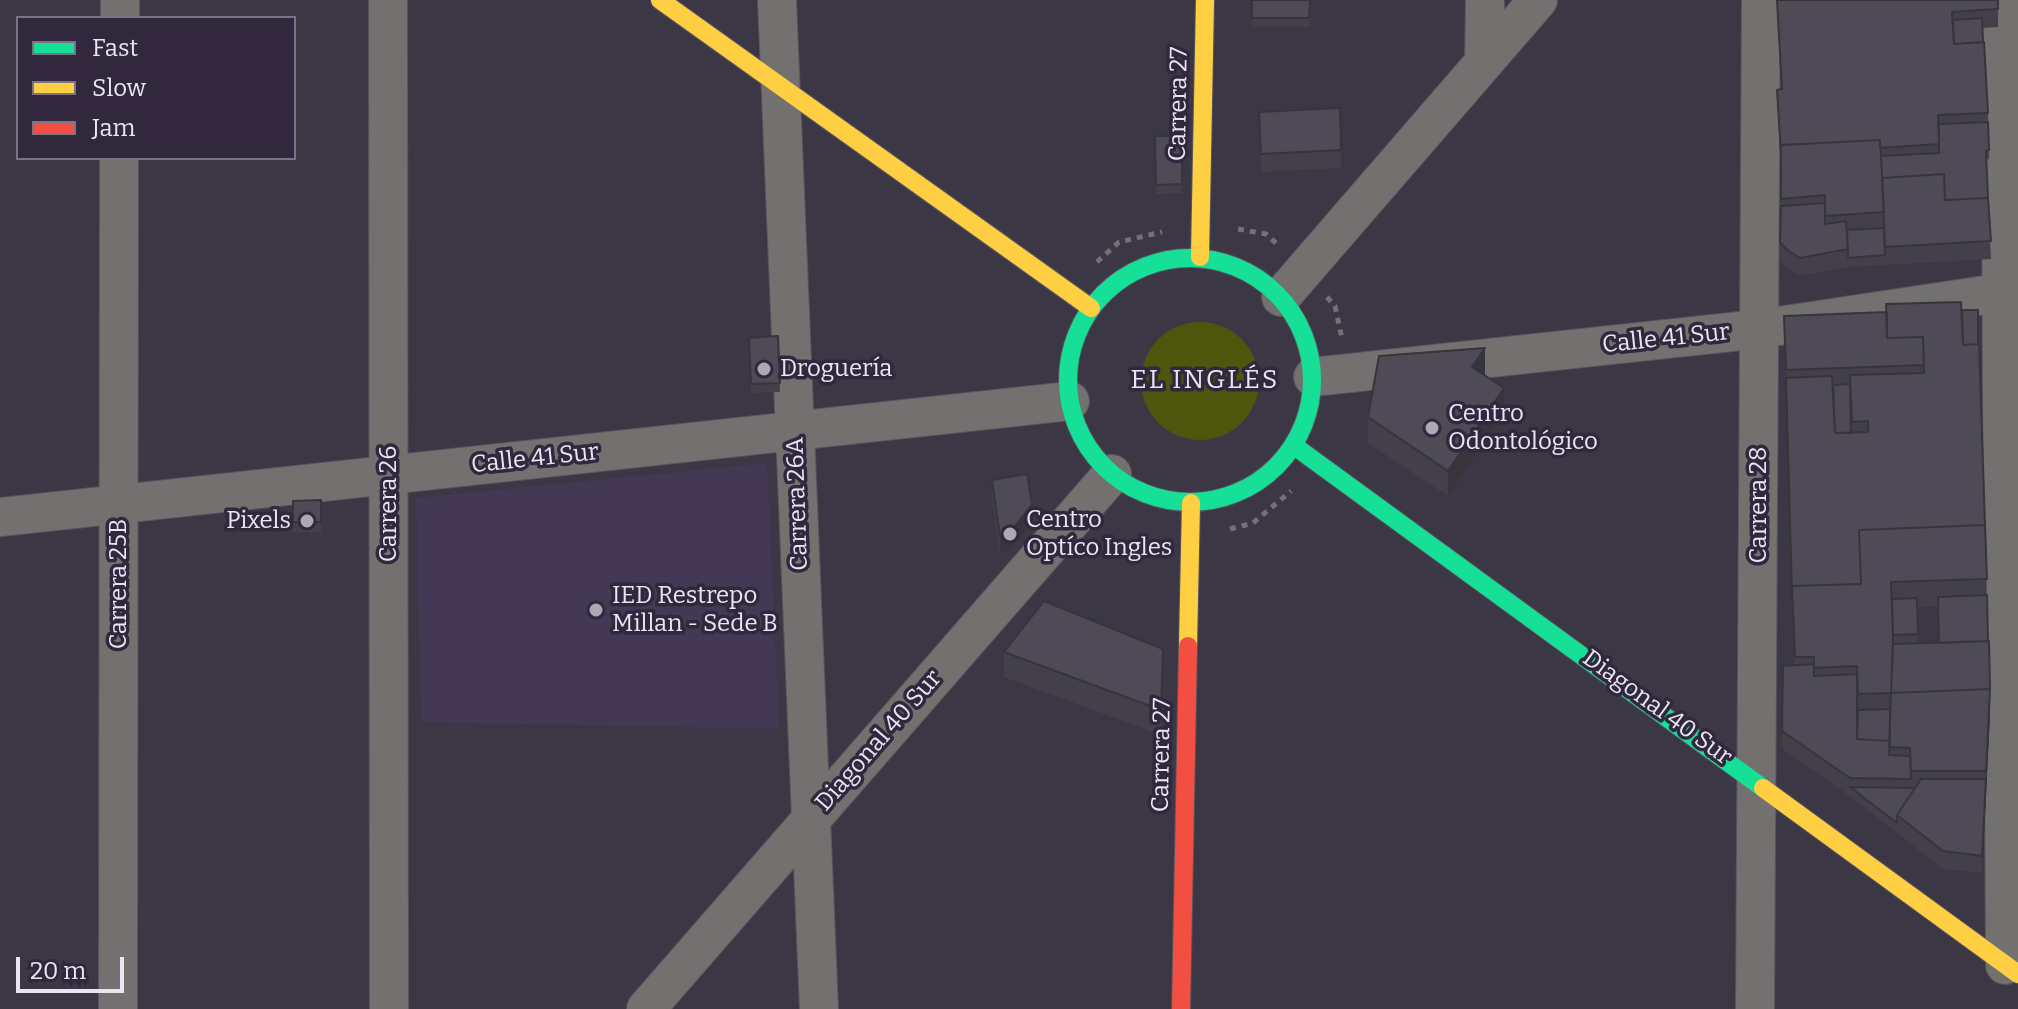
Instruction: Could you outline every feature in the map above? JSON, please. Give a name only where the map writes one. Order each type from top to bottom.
[{"type":"street","name":"Carrera 26","points":[[388,0],[389,1009]]},
{"type":"street","points":[[660,0],[1091,308]]},
{"type":"street","name":"Carrera 26A","points":[[777,0],[819,1009]]},
{"type":"street","name":"Carrera 27","points":[[1200,257],[1205,0]]},
{"type":"street","points":[[1484,62],[1485,0]]},
{"type":"street","points":[[1293,284],[1264,281],[1223,261],[1200,257],[1169,259],[1139,268],[1113,284],[1091,308],[1076,336],[1069,368],[1070,401],[1078,428],[1092,453],[1112,474],[1135,490],[1162,500],[1191,503],[1231,496],[1267,476],[1293,445],[1305,424],[1311,400],[1330,375],[1309,348],[1298,321],[1293,284],[1538,0]]},
{"type":"street","name":"Carrera 28","points":[[1755,1009],[1761,0]]},
{"type":"street","points":[[2000,0],[2009,291],[2012,970]]},
{"type":"street","name":"Carrera 25B","points":[[118,1009],[119,160]]},
{"type":"street","name":"Calle 41 Sur","points":[[1330,375],[1759,329],[2009,291]]},
{"type":"street","name":"Calle 41 Sur","points":[[0,517],[1070,401]]},
{"type":"street","name":"Diagonal 40 Sur","points":[[1293,445],[2012,970]]},
{"type":"street","name":"Diagonal 40 Sur","points":[[646,1009],[1112,474]]},
{"type":"street","name":"Carrera 27","points":[[1181,1009],[1191,503]]},
{"type":"path","points":[[1067,290],[1119,242],[1200,223],[1266,234],[1293,284],[1335,306],[1330,375]]},
{"type":"path","points":[[1190,540],[1253,523],[1321,465]]},
{"type":"shaded area","name":"IED Restrepo Millan - Sede B","points":[[767,463],[779,729],[421,722],[416,498]]},
{"type":"green space","points":[[1200,322],[1223,326],[1242,339],[1255,358],[1259,381],[1255,404],[1242,423],[1223,436],[1200,440],[1177,436],[1158,423],[1145,404],[1141,381],[1145,358],[1158,339],[1177,326]]},
{"type":"building","points":[[1252,0],[1310,0],[1309,18],[1252,18]]},
{"type":"building","points":[[1777,0],[1998,0],[1998,9],[1952,12],[1954,44],[1984,42],[1988,113],[1938,115],[1939,144],[1880,148],[1880,140],[1781,145],[1781,153],[1777,90],[1782,89]]},
{"type":"building","points":[[1982,18],[1983,42],[1954,44],[1953,20]]},
{"type":"building","points":[[1340,108],[1341,150],[1261,154],[1259,112]]},
{"type":"building","points":[[1988,122],[1988,198],[1945,200],[1944,174],[1882,178],[1881,156],[1939,153],[1939,124]]},
{"type":"building","points":[[1155,136],[1182,136],[1182,184],[1156,185]]},
{"type":"building","points":[[1880,140],[1884,212],[1825,216],[1825,195],[1781,199],[1781,145]]},
{"type":"building","points":[[1944,174],[1945,200],[1988,198],[1991,241],[1885,247],[1882,178]]},
{"type":"building","points":[[1825,203],[1825,224],[1846,221],[1848,249],[1800,258],[1787,250],[1780,242],[1781,206]]},
{"type":"building","points":[[1884,228],[1885,255],[1848,258],[1847,230]]},
{"type":"building","points":[[1961,302],[1963,345],[1979,344],[1985,525],[1859,530],[1861,584],[1792,586],[1792,594],[1786,378],[1832,376],[1835,433],[1868,432],[1868,421],[1852,422],[1850,375],[1924,373],[1923,337],[1887,338],[1886,304]]},
{"type":"building","points":[[1962,310],[1978,310],[1978,344],[1963,345]]},
{"type":"building","points":[[1887,312],[1887,338],[1923,337],[1924,365],[1786,370],[1784,316]]},
{"type":"building","name":"Droguería","points":[[778,336],[780,383],[751,384],[749,338]]},
{"type":"building","name":"Centro Odontológico","points":[[1485,348],[1472,367],[1504,388],[1448,471],[1368,417],[1379,356]]},
{"type":"building","points":[[1850,384],[1851,433],[1835,433],[1833,385]]},
{"type":"building","points":[[1027,474],[1032,505],[1015,526],[1000,536],[992,480]]},
{"type":"building","points":[[321,500],[321,522],[293,522],[293,501]]},
{"type":"building","points":[[1985,525],[1987,579],[1891,582],[1891,693],[1858,694],[1857,666],[1814,668],[1814,657],[1795,657],[1792,586],[1861,584],[1859,530]]},
{"type":"building","points":[[1987,595],[1988,641],[1939,643],[1938,597]]},
{"type":"building","points":[[1917,598],[1918,634],[1893,635],[1892,599]]},
{"type":"building","points":[[1044,601],[1163,649],[1161,710],[1004,652]]},
{"type":"building","points":[[1989,641],[1990,689],[1891,693],[1893,644]]},
{"type":"building","points":[[1814,664],[1814,676],[1857,674],[1857,739],[1890,741],[1889,755],[1910,756],[1911,779],[1850,778],[1782,731],[1783,666]]},
{"type":"building","points":[[1990,689],[1986,771],[1911,771],[1910,748],[1889,747],[1891,693]]},
{"type":"building","points":[[1890,709],[1890,741],[1857,739],[1858,710]]},
{"type":"building","points":[[1921,779],[1986,779],[1982,856],[1943,851],[1897,815]]},
{"type":"building","points":[[1850,787],[1915,788],[1897,815],[1897,823]]},
{"type":"traffic: fast","points":[[1190,258],[1214,260],[1237,267],[1258,278],[1276,294],[1292,312],[1303,333],[1310,356],[1312,380],[1310,404],[1303,427],[1292,448],[1276,466],[1258,482],[1237,493],[1214,500],[1190,502],[1166,500],[1143,493],[1122,482],[1104,466],[1088,448],[1077,427],[1070,404],[1068,380],[1070,356],[1077,333],[1088,312],[1104,294],[1122,278],[1143,267],[1166,260],[1190,258]]},
{"type":"traffic: fast","points":[[1293,445],[1763,788]]},
{"type":"traffic: slow","points":[[660,0],[1091,308]]},
{"type":"traffic: slow","points":[[1200,257],[1205,0]]},
{"type":"traffic: slow","points":[[1188,646],[1191,503]]},
{"type":"traffic: slow","points":[[1763,788],[2018,974]]},
{"type":"traffic: jam","points":[[1181,1009],[1188,646]]},
{"type":"place","name":"Droguería","points":[[764,369]]},
{"type":"place","name":"Centro Odontológico","points":[[1432,428]]},
{"type":"place","name":"Pixels","points":[[307,521]]},
{"type":"place","name":"Centro Optíco Ingles","points":[[1010,534]]},
{"type":"place","name":"IED Restrepo Millan - Sede B","points":[[596,610]]},
{"type":"district","name":"EL INGLÉS","points":[[1205,381]]}]
